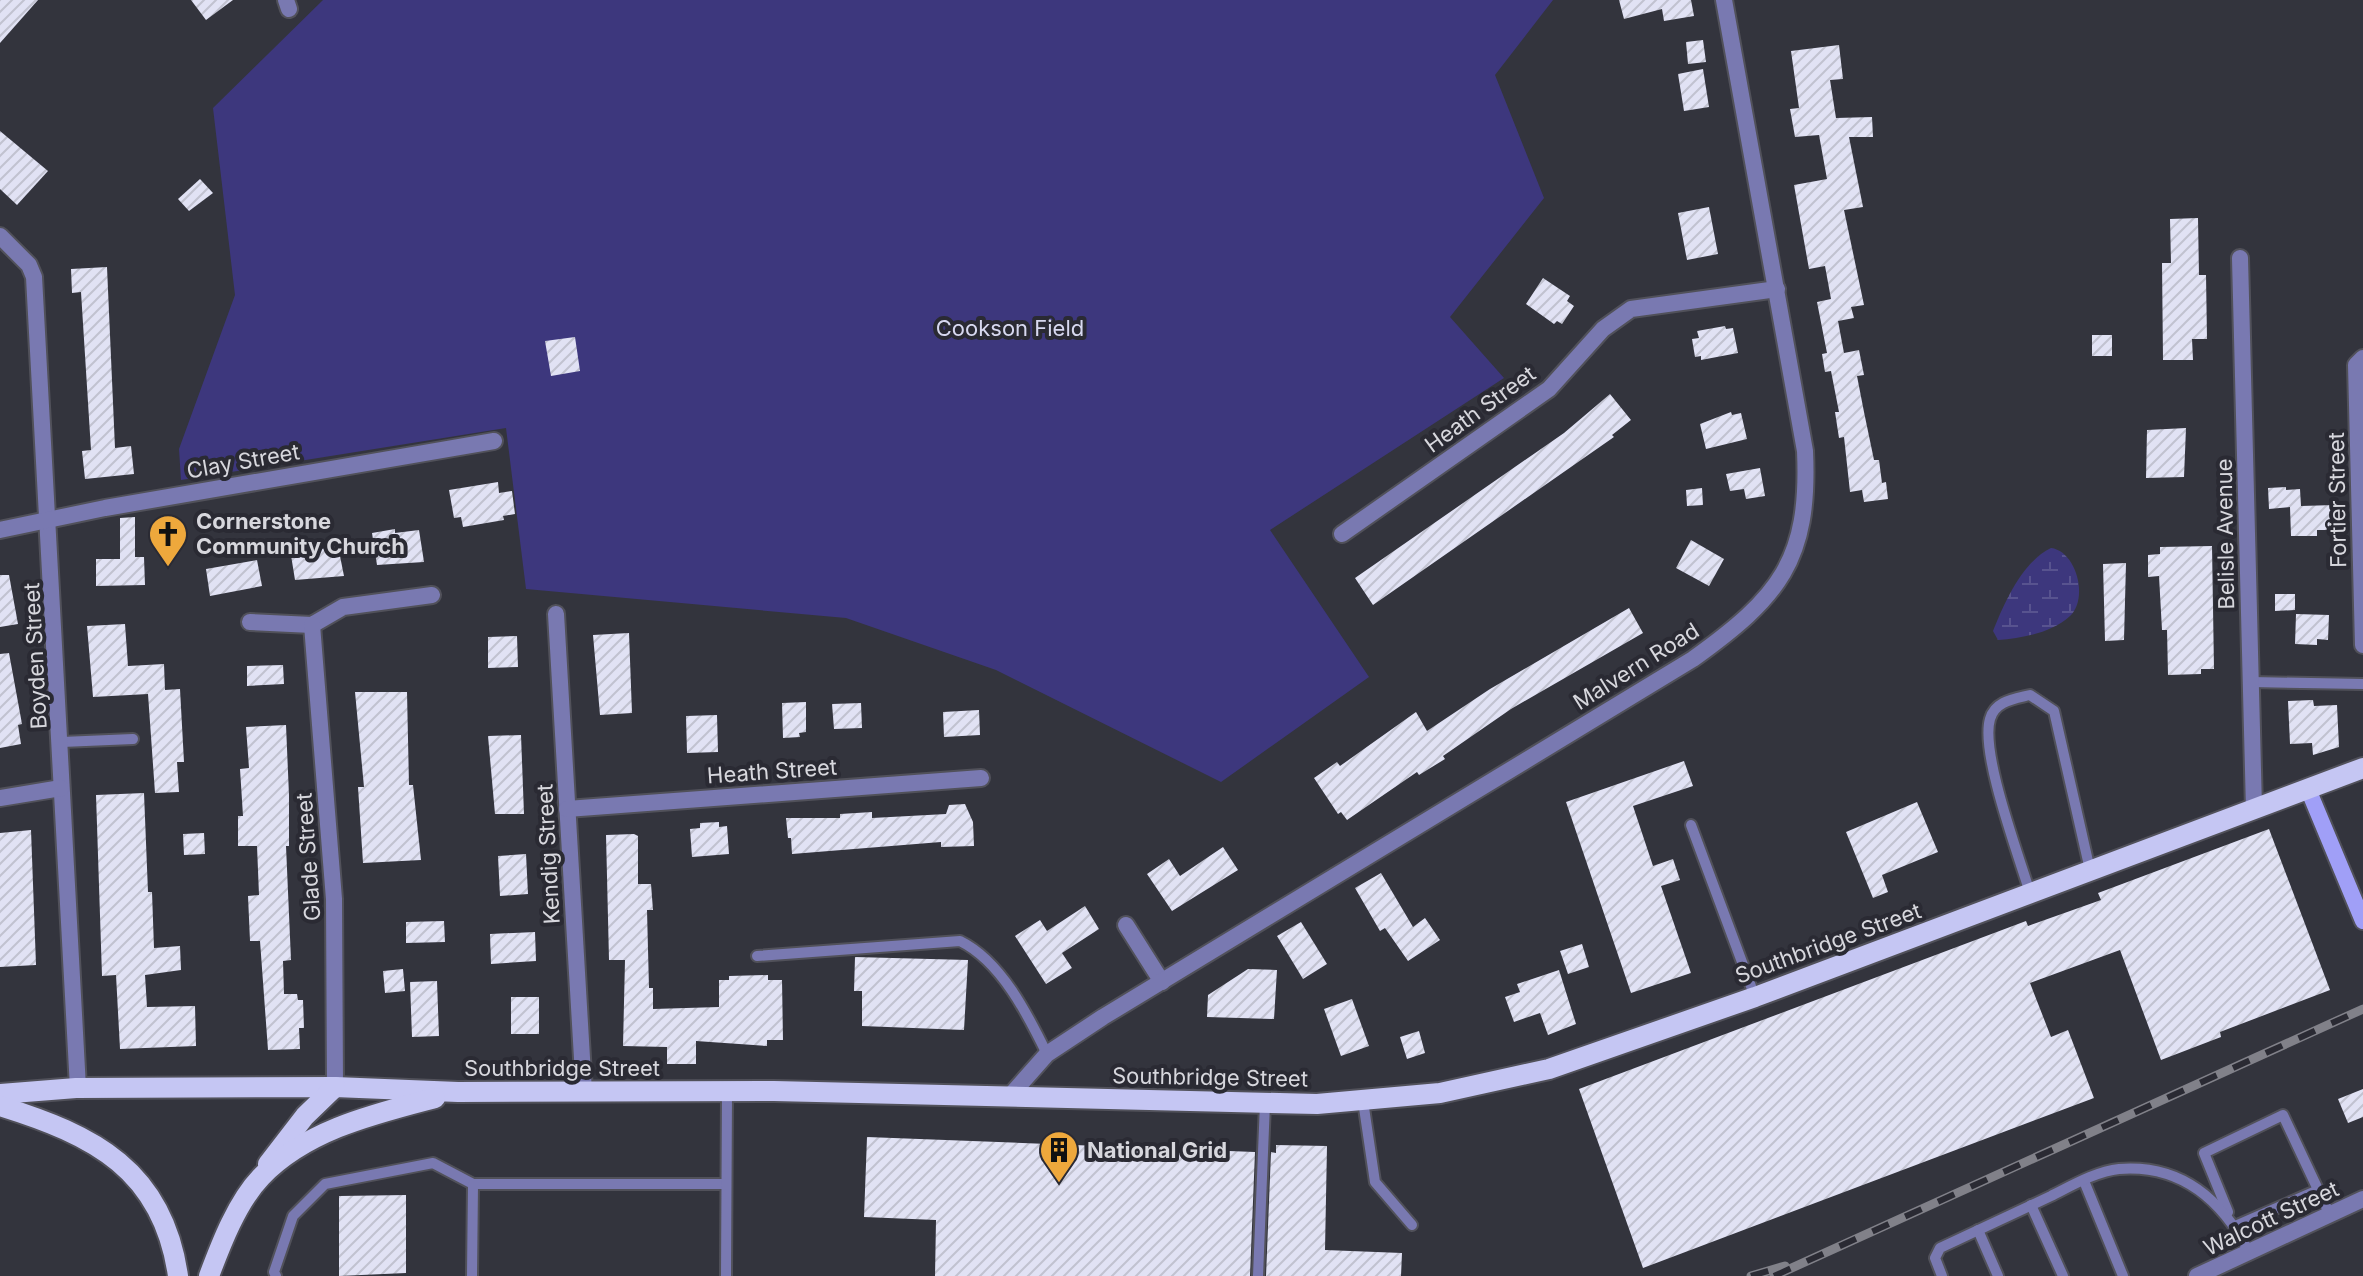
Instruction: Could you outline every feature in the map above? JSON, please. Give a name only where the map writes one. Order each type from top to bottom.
[{"type":"main road","name":"Southbridge Street","points":[[0,1094],[78,1088],[335,1087],[458,1092],[727,1091],[1265,1103],[1363,1101],[1440,1093],[1526,1076],[1755,997],[2363,768]]},
{"type":"main road","points":[[2308,789],[2363,921]]},
{"type":"main road","points":[[209,1276],[237,1216],[274,1153],[335,1087]]},
{"type":"main road","points":[[260,1178],[298,1149],[347,1124],[458,1092]]},
{"type":"main road","points":[[0,1106],[75,1132],[133,1173],[153,1199],[169,1229],[178,1276]]},
{"type":"street","name":"Malvern Road","points":[[1009,1097],[1047,1054],[1693,659],[1759,608],[1780,580],[1798,543],[1807,496],[1805,451],[1724,0]]},
{"type":"street","name":"Boyden Street","points":[[0,236],[29,265],[34,277],[50,520],[78,1088]]},
{"type":"street","name":"Belisle Avenue","points":[[2240,258],[2254,809]]},
{"type":"street","name":"Heath Street","points":[[1342,534],[1549,389],[1603,329],[1631,309],[1777,289]]},
{"type":"street","name":"Fortier Street","points":[[2363,358],[2356,365],[2363,645]]},
{"type":"street","name":"Clay Street","points":[[0,530],[494,441]]},
{"type":"street","points":[[250,622],[312,625],[343,607],[432,595]]},
{"type":"street","name":"Kendig Street","points":[[556,614],[584,1092]]},
{"type":"street","name":"Glade Street","points":[[312,625],[334,899],[335,1087]]},
{"type":"street","name":"Heath Street","points":[[567,809],[981,778]]},
{"type":"street","points":[[0,798],[61,788]]},
{"type":"street","points":[[1126,925],[1162,982]]},
{"type":"street","name":"Walcott Street","points":[[2197,1276],[2363,1199]]},
{"type":"street","points":[[2240,1276],[2241,1256]]},
{"type":"lane","points":[[2251,682],[2363,684]]},
{"type":"lane","points":[[2030,893],[1989,748],[1990,718],[2002,702],[2030,695],[2054,711],[2090,870]]},
{"type":"lane","points":[[62,742],[133,739]]},
{"type":"lane","points":[[1691,825],[1755,997]]},
{"type":"lane","points":[[757,956],[960,941],[979,950],[1029,1016],[1047,1054]]},
{"type":"lane","points":[[726,1276],[727,1091]]},
{"type":"lane","points":[[1363,1101],[1375,1182],[1412,1225]]},
{"type":"lane","points":[[1258,1276],[1265,1103]]},
{"type":"lane","points":[[2241,1256],[2234,1223],[2204,1153],[2283,1115],[2330,1215]]},
{"type":"lane","points":[[276,1276],[274,1272],[293,1216],[325,1184],[433,1163],[473,1184],[725,1184]]},
{"type":"lane","points":[[1942,1276],[1936,1253],[2031,1205],[2116,1169],[2150,1169],[2189,1182],[2214,1200],[2234,1223]]},
{"type":"lane","points":[[2084,1181],[2123,1276]]},
{"type":"lane","points":[[472,1276],[473,1184]]},
{"type":"lane","points":[[2234,1223],[2318,1190]]},
{"type":"lane","points":[[2031,1205],[2063,1276]]},
{"type":"lane","points":[[1978,1230],[1998,1276]]},
{"type":"green space","name":"Cookson Field","points":[[323,0],[1553,0],[1495,75],[1544,198],[1450,317],[1504,378],[1270,530],[1369,677],[1221,782],[996,670],[846,618],[526,589],[506,428],[181,480],[179,449],[235,295],[213,108]]},
{"type":"green space","points":[[2051,548],[2060,551],[2073,566],[2079,587],[2076,608],[2062,622],[2045,631],[1998,640],[1993,631],[2015,584],[2031,563]]},
{"type":"building","points":[[0,0],[38,0],[0,43]]},
{"type":"building","points":[[191,0],[233,0],[206,20]]},
{"type":"building","points":[[1619,0],[1691,0],[1694,16],[1664,21],[1662,9],[1624,19]]},
{"type":"building","points":[[1703,40],[1706,62],[1688,64],[1686,42]]},
{"type":"building","points":[[1839,45],[1843,79],[1830,80],[1836,118],[1872,117],[1873,137],[1849,137],[1863,207],[1844,210],[1864,305],[1851,307],[1854,318],[1838,321],[1844,353],[1859,350],[1864,375],[1857,376],[1864,412],[1874,460],[1879,460],[1882,483],[1886,482],[1888,499],[1864,502],[1862,490],[1850,492],[1844,437],[1839,438],[1835,412],[1839,412],[1831,371],[1825,372],[1822,354],[1827,353],[1817,302],[1831,299],[1825,266],[1809,269],[1794,185],[1827,179],[1819,135],[1795,137],[1790,109],[1799,108],[1791,51]]},
{"type":"building","points":[[1703,69],[1709,107],[1684,111],[1678,74]]},
{"type":"building","points":[[0,131],[48,171],[17,205],[0,189]]},
{"type":"building","points":[[200,179],[213,193],[189,211],[178,199]]},
{"type":"building","points":[[1709,207],[1718,254],[1687,260],[1678,213]]},
{"type":"building","points":[[2198,218],[2199,275],[2206,275],[2207,339],[2192,339],[2193,360],[2163,360],[2162,263],[2171,263],[2170,219]]},
{"type":"building","points":[[107,267],[115,448],[131,446],[134,474],[85,479],[82,451],[91,450],[81,292],[72,293],[71,269]]},
{"type":"building","points":[[1543,278],[1570,296],[1567,301],[1574,306],[1562,324],[1557,321],[1554,324],[1526,304]]},
{"type":"building","points":[[1725,326],[1726,329],[1733,328],[1738,353],[1701,360],[1701,356],[1695,357],[1692,339],[1699,338],[1697,331]]},
{"type":"building","points":[[2092,335],[2112,335],[2112,356],[2092,356]]},
{"type":"building","points":[[575,337],[580,371],[551,376],[545,341]]},
{"type":"building","points":[[1610,394],[1631,420],[1612,435],[1614,437],[1373,605],[1355,578],[1564,433]]},
{"type":"building","points":[[1731,412],[1732,415],[1741,413],[1747,439],[1706,449],[1700,424]]},
{"type":"building","points":[[2186,428],[2184,477],[2146,478],[2147,430]]},
{"type":"building","points":[[1760,468],[1765,496],[1746,499],[1744,489],[1730,491],[1726,474]]},
{"type":"building","points":[[498,482],[499,493],[512,491],[515,514],[503,516],[504,520],[463,527],[461,517],[454,518],[449,490]]},
{"type":"building","points":[[2286,487],[2286,490],[2300,489],[2301,506],[2334,505],[2334,530],[2317,530],[2317,536],[2291,536],[2290,507],[2269,509],[2268,488]]},
{"type":"building","points":[[1702,488],[1703,505],[1687,506],[1686,490]]},
{"type":"building","points":[[135,517],[135,557],[144,557],[145,585],[96,586],[96,559],[120,559],[120,518]]},
{"type":"building","points":[[395,529],[395,533],[419,530],[424,562],[377,565],[372,533]]},
{"type":"building","points":[[1691,540],[1724,559],[1709,586],[1676,568]]},
{"type":"building","points":[[315,544],[316,550],[338,546],[344,576],[295,580],[290,549]]},
{"type":"building","points":[[2212,546],[2214,669],[2201,669],[2201,674],[2168,675],[2167,630],[2162,630],[2159,576],[2148,577],[2148,555],[2160,554],[2160,547]]},
{"type":"building","points":[[257,560],[262,586],[210,596],[206,569]]},
{"type":"building","points":[[2126,563],[2124,640],[2105,641],[2103,564]]},
{"type":"building","points":[[0,575],[9,575],[18,624],[0,627]]},
{"type":"building","points":[[2275,594],[2295,594],[2295,610],[2275,611]]},
{"type":"building","points":[[1629,608],[1643,633],[1511,709],[1443,756],[1445,759],[1419,775],[1417,772],[1347,820],[1341,812],[1338,814],[1314,778],[1337,762],[1340,766],[1416,712],[1427,731],[1490,689]]},
{"type":"building","points":[[2296,614],[2329,615],[2328,640],[2317,639],[2317,645],[2295,644]]},
{"type":"building","points":[[125,624],[128,666],[164,664],[165,690],[180,689],[184,762],[177,762],[179,792],[155,793],[148,694],[93,697],[87,626]]},
{"type":"building","points":[[629,633],[632,713],[600,715],[593,635]]},
{"type":"building","points":[[517,636],[518,667],[488,668],[488,637]]},
{"type":"building","points":[[9,653],[22,724],[18,725],[21,744],[0,748],[0,654]]},
{"type":"building","points":[[283,665],[284,684],[247,686],[247,666]]},
{"type":"building","points":[[355,692],[407,692],[409,785],[413,785],[421,860],[363,863],[358,787],[364,787]]},
{"type":"building","points":[[2313,700],[2314,706],[2337,705],[2339,747],[2313,755],[2312,743],[2290,744],[2288,701]]},
{"type":"building","points":[[806,702],[806,732],[799,733],[800,737],[783,738],[782,703]]},
{"type":"building","points":[[861,703],[862,728],[834,729],[832,704]]},
{"type":"building","points":[[979,710],[980,735],[944,737],[943,712]]},
{"type":"building","points":[[717,715],[718,752],[687,753],[686,716]]},
{"type":"building","points":[[286,725],[289,846],[286,846],[291,960],[283,961],[284,994],[297,994],[298,1000],[303,1000],[304,1028],[299,1028],[300,1049],[268,1050],[260,941],[250,941],[248,896],[259,895],[257,846],[238,846],[238,816],[243,816],[240,769],[249,768],[246,727]]},
{"type":"building","points":[[521,735],[524,814],[495,814],[488,736]]},
{"type":"building","points":[[1684,761],[1693,786],[1633,806],[1653,866],[1673,859],[1680,880],[1661,886],[1691,973],[1631,993],[1566,802]]},
{"type":"building","points":[[144,793],[154,948],[180,946],[181,970],[145,975],[147,1007],[195,1006],[196,1046],[120,1049],[116,975],[102,976],[96,795]]},
{"type":"building","points":[[1917,802],[1938,852],[1882,875],[1888,892],[1873,898],[1846,832]]},
{"type":"building","points":[[965,804],[973,822],[974,846],[941,847],[941,842],[792,854],[791,838],[788,838],[786,818],[840,818],[840,814],[872,812],[872,818],[946,814],[949,805]]},
{"type":"building","points":[[719,822],[719,827],[727,826],[729,854],[692,857],[690,829],[700,828],[700,823]]},
{"type":"building","points":[[2269,829],[2330,990],[2220,1032],[2221,1037],[2161,1060],[2120,950],[2030,983],[2051,1037],[2068,1030],[2094,1098],[1643,1268],[1579,1089],[2026,921],[2028,926],[2101,900],[2098,893]]},
{"type":"building","points":[[31,830],[36,965],[0,967],[0,833]]},
{"type":"building","points":[[204,833],[205,854],[184,855],[183,834]]},
{"type":"building","points":[[606,835],[638,836],[638,884],[651,884],[653,910],[647,910],[649,988],[653,988],[653,1009],[719,1007],[719,980],[729,980],[729,976],[768,975],[768,980],[782,980],[783,1040],[767,1040],[767,1046],[696,1041],[696,1064],[667,1064],[667,1047],[623,1046],[625,960],[609,960]]},
{"type":"building","points":[[1223,847],[1238,870],[1172,911],[1147,874],[1169,859],[1180,876]]},
{"type":"building","points":[[526,854],[528,894],[500,896],[498,856]]},
{"type":"building","points":[[1381,873],[1413,927],[1425,918],[1440,940],[1408,961],[1385,928],[1380,931],[1355,888]]},
{"type":"building","points":[[1085,906],[1099,929],[1062,953],[1072,968],[1046,984],[1015,936],[1040,920],[1047,931]]},
{"type":"building","points":[[444,921],[445,942],[406,943],[406,922]]},
{"type":"building","points":[[1301,922],[1327,964],[1303,979],[1277,936]]},
{"type":"building","points":[[535,932],[536,961],[491,964],[490,934]]},
{"type":"building","points":[[1582,944],[1589,967],[1568,974],[1560,951]]},
{"type":"building","points":[[855,957],[968,960],[964,1030],[862,1026],[862,991],[854,991]]},
{"type":"building","points":[[403,969],[405,991],[385,993],[383,971]]},
{"type":"building","points":[[1248,969],[1277,970],[1274,1019],[1207,1017],[1208,995]]},
{"type":"building","points":[[1559,970],[1576,1024],[1548,1035],[1540,1013],[1514,1022],[1505,997],[1520,992],[1517,984]]},
{"type":"building","points":[[437,981],[439,1036],[412,1037],[410,982]]},
{"type":"building","points":[[511,997],[539,997],[539,1034],[511,1034]]},
{"type":"building","points":[[1352,999],[1369,1046],[1341,1056],[1324,1009]]},
{"type":"building","points":[[1419,1031],[1425,1053],[1407,1059],[1400,1037]]},
{"type":"building","points":[[2363,1089],[2363,1117],[2348,1123],[2338,1099]]},
{"type":"building","name":"National Grid","points":[[867,1137],[1255,1152],[1250,1276],[935,1276],[936,1220],[864,1217]]},
{"type":"building","points":[[1276,1145],[1327,1146],[1325,1250],[1402,1253],[1401,1276],[1266,1276],[1271,1152],[1276,1153]]},
{"type":"building","points":[[406,1195],[406,1273],[339,1276],[339,1196]]},
{"type":"railway","points":[[1774,1276],[2363,1009]]},
{"type":"railway","points":[[1751,1276],[1785,1266]]},
{"type":"place","name":"Cornerstone Community Church","points":[[168,568]]},
{"type":"place","name":"National Grid","points":[[1059,1184]]}]
